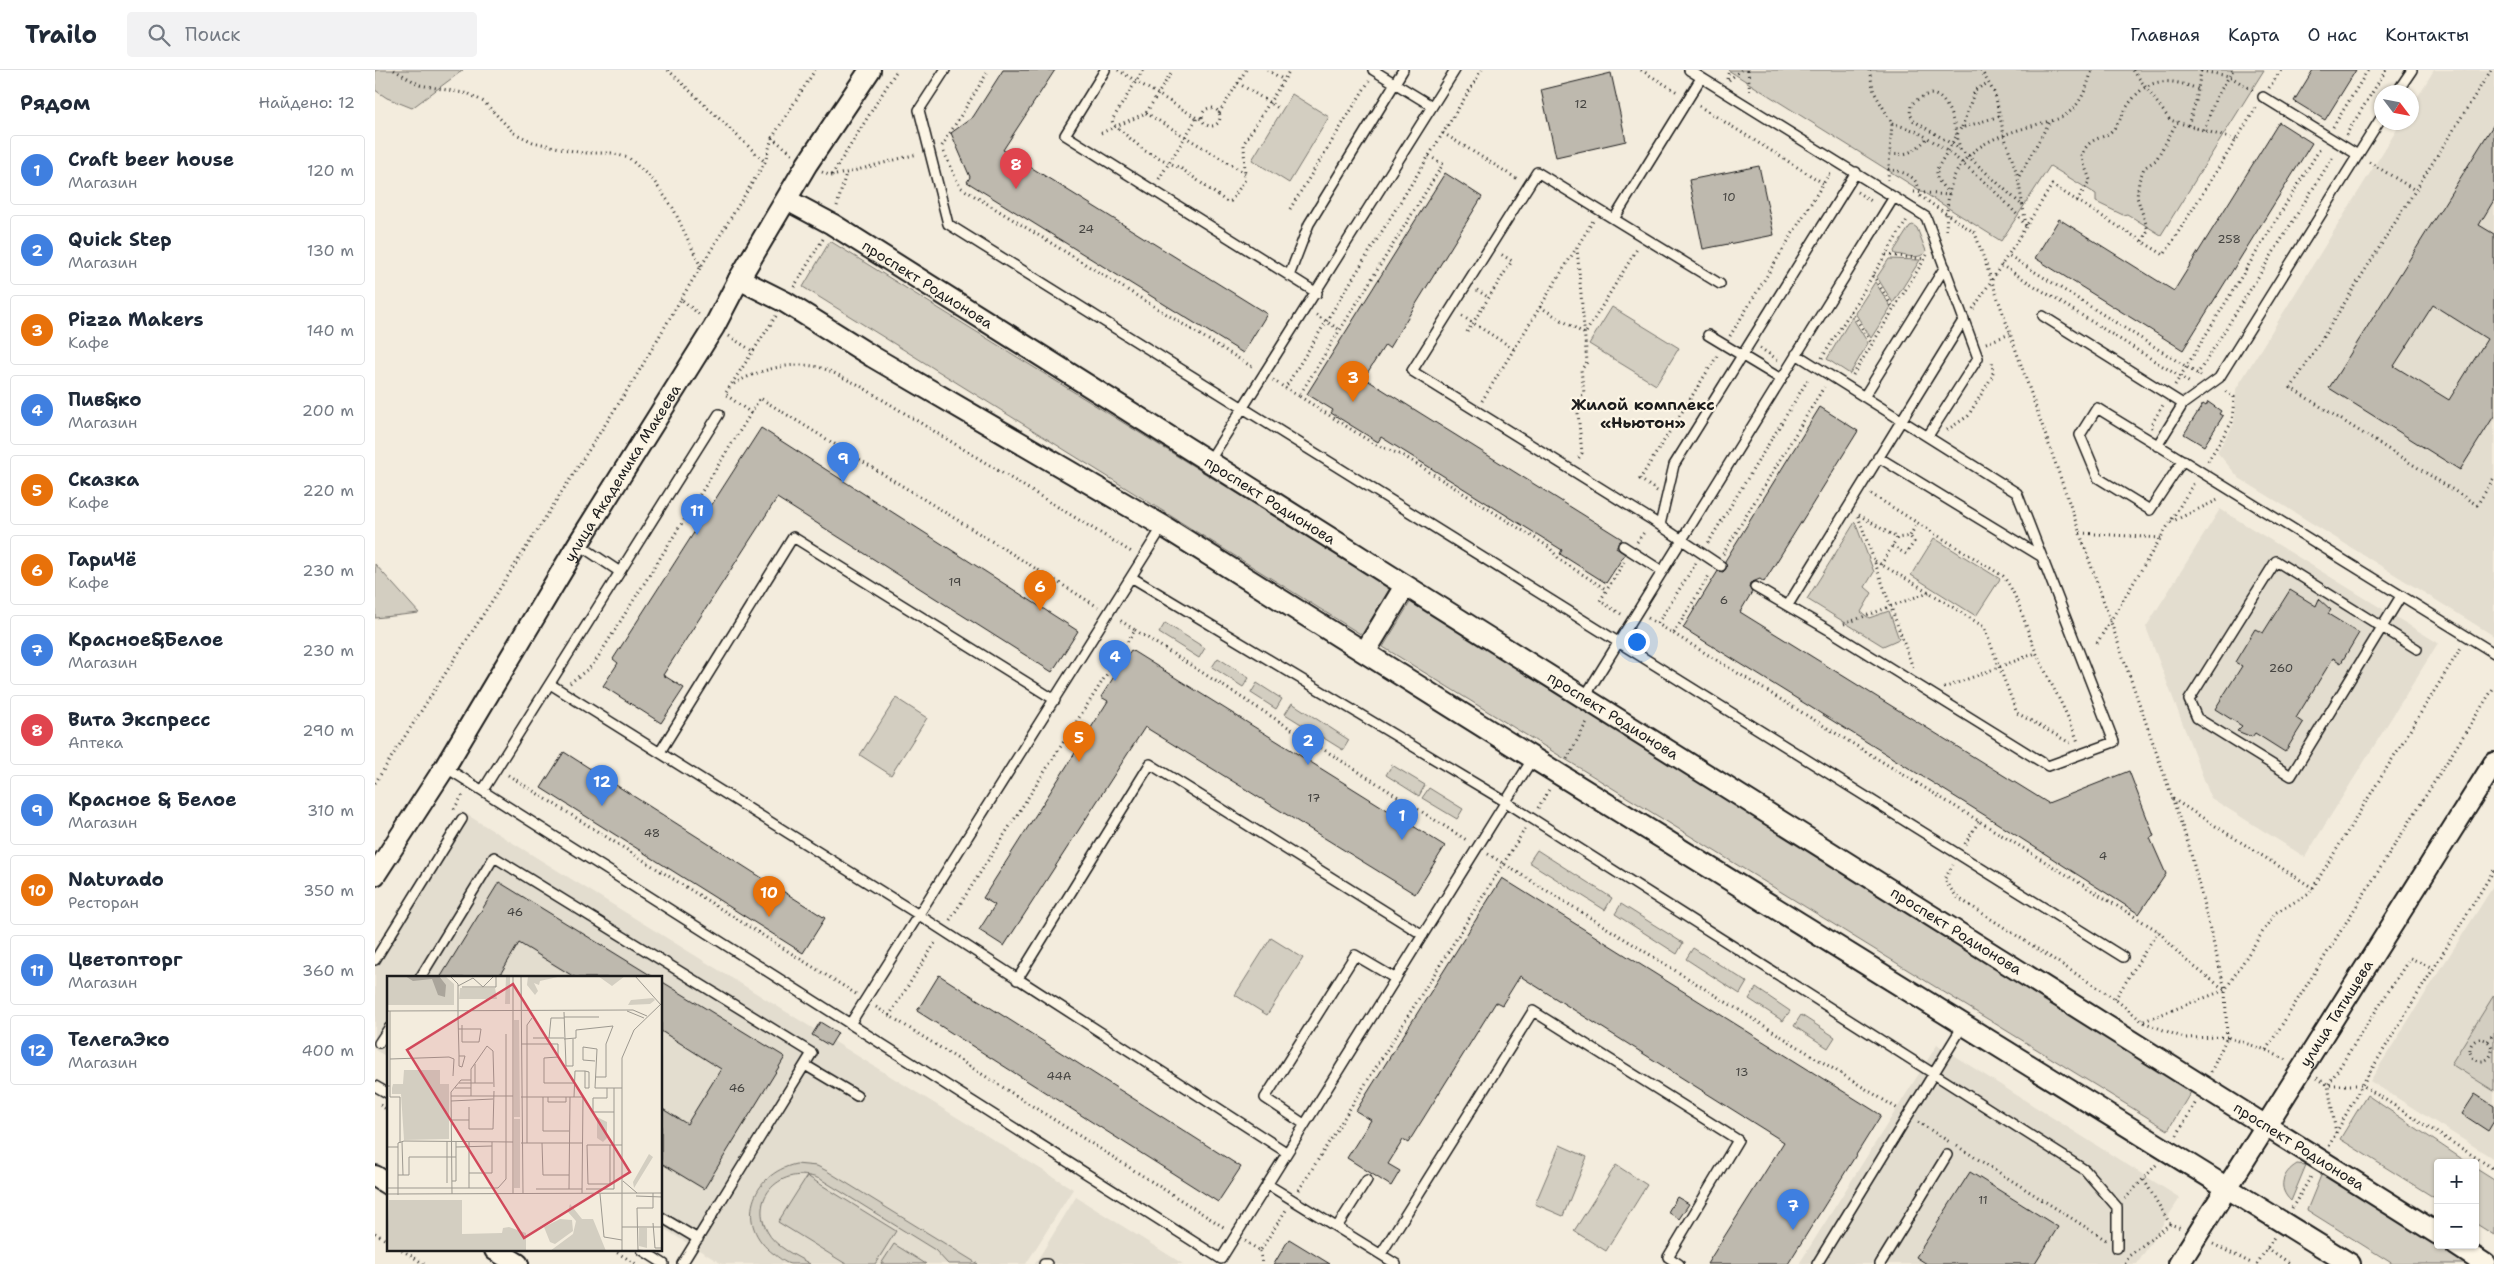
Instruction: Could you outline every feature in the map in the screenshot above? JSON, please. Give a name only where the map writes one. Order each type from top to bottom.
[{"type":"street","name":"улица Академика Макеева","points":[[375,875],[445,766],[578,544],[714,327],[739,279],[807,164],[870,70]]},
{"type":"street","name":"проспект Родионова","points":[[787,200],[832,224],[1208,463],[2434,1231]]},
{"type":"street","points":[[739,279],[785,302],[873,357],[1163,526],[1533,758],[2350,1264]]},
{"type":"street","points":[[1365,652],[1405,586]]},
{"type":"street","name":"улица Татищева","points":[[2179,1264],[2494,763]]},
{"type":"street","points":[[375,1176],[387,1184]]},
{"type":"street","points":[[2462,1249],[2485,1264]]},
{"type":"street","points":[[498,1252],[517,1264]]},
{"type":"lane","points":[[945,70],[919,110],[948,224],[1243,410],[2123,957]]},
{"type":"lane","points":[[1105,70],[1065,135],[1317,293]]},
{"type":"lane","points":[[1289,276],[1309,224],[1403,70]]},
{"type":"lane","points":[[1208,463],[1317,293],[1455,70]]},
{"type":"lane","points":[[1689,70],[1926,217],[1978,358],[1927,436]]},
{"type":"lane","points":[[2402,85],[2412,70]]},
{"type":"lane","points":[[1374,71],[1432,106]]},
{"type":"lane","points":[[1614,219],[1701,78]]},
{"type":"lane","points":[[2263,97],[2358,155]]},
{"type":"lane","points":[[2157,446],[2183,404],[2219,378],[2374,129]]},
{"type":"lane","points":[[1719,565],[1660,525],[1412,371],[1537,172],[1720,284]]},
{"type":"lane","points":[[1660,525],[1675,465],[1856,172]]},
{"type":"lane","points":[[1584,698],[1886,210],[1890,194]]},
{"type":"lane","points":[[1864,397],[1945,267]]},
{"type":"lane","points":[[2043,316],[2183,404]]},
{"type":"lane","points":[[1787,605],[1964,319]]},
{"type":"lane","points":[[1708,335],[1781,379]]},
{"type":"lane","points":[[1755,587],[1829,630],[2048,766],[2114,742],[2017,493],[1796,354]]},
{"type":"lane","points":[[2183,460],[2150,510],[2098,478],[2079,435],[2097,408],[2183,460],[2494,654]]},
{"type":"lane","points":[[483,790],[719,414]]},
{"type":"lane","points":[[1879,457],[2042,557]]},
{"type":"lane","points":[[850,1024],[1163,526]]},
{"type":"lane","points":[[660,752],[793,537],[1055,700]]},
{"type":"lane","points":[[578,544],[620,572]]},
{"type":"lane","points":[[1623,546],[1662,571]]},
{"type":"lane","points":[[2401,596],[2383,628],[2291,776],[2197,718],[2189,700],[2276,561],[2383,628],[2417,649]]},
{"type":"lane","points":[[1131,577],[1506,802],[2085,1170],[2117,1207],[2117,1248]]},
{"type":"lane","points":[[550,684],[919,915],[1017,980],[1287,1152]]},
{"type":"lane","points":[[445,766],[1221,1259],[1533,758]]},
{"type":"lane","points":[[1017,980],[1149,764],[1423,935]]},
{"type":"lane","points":[[375,960],[462,819]]},
{"type":"lane","points":[[421,976],[494,857],[812,1053],[682,1264]]},
{"type":"lane","points":[[1304,1124],[1265,1098],[1355,955],[1395,980]]},
{"type":"lane","points":[[1381,1254],[1533,1011],[1738,1140],[1668,1257],[1679,1264]]},
{"type":"lane","points":[[1817,1264],[1964,1024]]},
{"type":"lane","points":[[377,1042],[387,1030]]},
{"type":"lane","points":[[805,1065],[857,1096]]},
{"type":"lane","points":[[375,1086],[387,1093]]},
{"type":"lane","points":[[1880,1264],[1947,1155]]},
{"type":"lane","points":[[1337,1227],[1367,1180]]},
{"type":"lane","points":[[1267,1184],[1396,1264]]},
{"type":"lane","points":[[663,1218],[698,1239]]},
{"type":"lane","points":[[645,1252],[664,1264]]},
{"type":"path","points":[[394,70],[421,85],[469,94],[484,102],[514,133],[533,142],[582,153],[611,153],[629,158],[653,180],[673,208],[701,267]]},
{"type":"path","points":[[668,70],[765,162]]},
{"type":"path","points":[[375,783],[635,378],[765,162],[773,138],[815,70]]},
{"type":"path","points":[[831,176],[897,70]]},
{"type":"path","points":[[1118,70],[1197,118],[1203,119]]},
{"type":"path","points":[[1143,70],[1112,120],[1115,127],[1145,150],[1170,162],[1227,202],[1231,201],[1245,180],[1244,143],[1290,70]]},
{"type":"path","points":[[1101,133],[1146,113],[1173,70]]},
{"type":"path","points":[[1219,113],[1246,70]]},
{"type":"path","points":[[1267,70],[1284,80]]},
{"type":"path","points":[[1482,70],[1285,388],[1374,444],[1404,456],[1549,548],[1560,560],[1607,590],[1600,601],[1631,620]]},
{"type":"path","points":[[1641,70],[1823,184]]},
{"type":"path","points":[[1726,82],[1729,70]]},
{"type":"path","points":[[1748,70],[1751,108]]},
{"type":"path","points":[[1869,70],[1875,92],[1892,123],[1889,169],[1890,194],[1914,192],[1949,195]]},
{"type":"path","points":[[1981,70],[1995,94],[2004,135],[2018,178],[2026,226]]},
{"type":"path","points":[[1945,237],[1949,195],[1954,177],[1968,157],[1985,142],[2050,121],[2063,119],[2077,105],[2086,91],[2091,70]]},
{"type":"path","points":[[2133,70],[2170,120],[2236,140]]},
{"type":"path","points":[[2188,125],[2201,70],[2229,76],[2263,97]]},
{"type":"path","points":[[2204,130],[2216,98],[2233,70]]},
{"type":"path","points":[[1973,309],[2052,185],[2164,255],[2281,70]]},
{"type":"path","points":[[2157,446],[2151,424],[2369,70]]},
{"type":"path","points":[[2001,265],[2190,383],[2198,374],[2386,70]]},
{"type":"path","points":[[2491,70],[2291,388],[2477,505],[2494,478]]},
{"type":"path","points":[[1290,210],[1374,71]]},
{"type":"path","points":[[2077,200],[2090,180],[2081,156],[2090,143],[2106,137],[2116,126],[2132,100],[2145,86],[2157,82],[2170,81],[2198,89]]},
{"type":"path","points":[[1238,83],[1280,109]]},
{"type":"path","points":[[1949,195],[1937,179],[1937,169],[1961,128],[1975,90],[1988,83]]},
{"type":"path","points":[[1960,149],[1952,112],[1940,97],[1929,94],[1919,97],[1911,105],[1910,114],[1914,121],[1960,149],[2023,206]]},
{"type":"path","points":[[1209,108],[1215,109],[1219,113],[1220,120],[1213,126],[1206,124],[1203,119],[1203,113],[1209,108]]},
{"type":"path","points":[[1146,113],[1245,174]]},
{"type":"path","points":[[1961,128],[2000,116]]},
{"type":"path","points":[[1152,190],[1197,118]]},
{"type":"path","points":[[2018,178],[2050,121]]},
{"type":"path","points":[[2142,241],[2147,230],[2137,197],[2139,181],[2145,168],[2156,160],[2177,122]]},
{"type":"path","points":[[1892,123],[1921,134],[1963,164],[2015,210],[2026,226]]},
{"type":"path","points":[[1443,133],[1519,180]]},
{"type":"path","points":[[773,138],[807,164],[831,176],[846,174]]},
{"type":"path","points":[[1890,154],[1904,156],[1921,146],[1927,138]]},
{"type":"path","points":[[942,146],[960,188],[1255,368],[1260,360]]},
{"type":"path","points":[[2358,155],[2415,190]]},
{"type":"path","points":[[1299,396],[1443,164],[1429,156]]},
{"type":"path","points":[[1889,169],[1909,174],[1919,186],[1920,193]]},
{"type":"path","points":[[1829,174],[1912,224]]},
{"type":"path","points":[[1914,192],[1975,234],[2189,846],[2225,990]]},
{"type":"path","points":[[1658,623],[1914,209]]},
{"type":"path","points":[[1476,411],[1600,210]]},
{"type":"path","points":[[1585,334],[1644,238]]},
{"type":"path","points":[[1467,332],[1512,261],[1490,247]]},
{"type":"path","points":[[1571,470],[1582,453],[1577,403],[1584,393],[1581,370],[1587,362],[1577,247]]},
{"type":"path","points":[[1851,378],[1929,253]]},
{"type":"path","points":[[1885,255],[1925,260]]},
{"type":"path","points":[[2008,255],[2234,397],[2232,422],[2097,643]]},
{"type":"path","points":[[1873,275],[1894,308]]},
{"type":"path","points":[[681,299],[714,327],[754,352]]},
{"type":"path","points":[[1540,307],[1585,334]]},
{"type":"path","points":[[1451,309],[1514,349]]},
{"type":"path","points":[[1306,310],[1340,330]]},
{"type":"path","points":[[1851,311],[1872,344]]},
{"type":"path","points":[[1674,633],[1719,565],[1825,388],[1732,332]]},
{"type":"path","points":[[1985,343],[2010,334]]},
{"type":"path","points":[[732,385],[746,376],[782,367],[814,366],[857,384],[1142,559]]},
{"type":"path","points":[[561,691],[593,664],[751,413]]},
{"type":"path","points":[[1860,488],[2003,576],[2012,587],[2036,653],[2068,715],[2083,753]]},
{"type":"path","points":[[2165,488],[2184,500]]},
{"type":"path","points":[[2171,522],[2221,498]]},
{"type":"path","points":[[1910,536],[1897,538],[1857,513],[1914,670]]},
{"type":"path","points":[[1910,536],[1917,523]]},
{"type":"path","points":[[2080,533],[2161,538]]},
{"type":"path","points":[[1892,546],[1906,554],[1915,542],[1910,536]]},
{"type":"path","points":[[1881,565],[1897,538]]},
{"type":"path","points":[[1874,561],[1929,592],[1984,628],[2017,713],[2068,744],[2077,740]]},
{"type":"path","points":[[1829,630],[1929,592]]},
{"type":"path","points":[[1135,630],[1478,848],[2129,1256]]},
{"type":"path","points":[[2143,1022],[2225,990],[2275,913],[2309,894],[2467,637]]},
{"type":"path","points":[[1943,688],[2036,653]]},
{"type":"path","points":[[2267,1050],[2494,687]]},
{"type":"path","points":[[491,778],[509,775],[1260,1251]]},
{"type":"path","points":[[2172,798],[2313,888]]},
{"type":"path","points":[[1979,821],[1944,880],[1957,897],[2115,1000],[2143,1022],[2183,1038],[2227,1037]]},
{"type":"path","points":[[1262,1264],[1260,1251],[1503,863]]},
{"type":"path","points":[[2257,1264],[2321,1160],[2362,1085],[2494,870]]},
{"type":"path","points":[[2115,1000],[2158,931]]},
{"type":"path","points":[[2336,1133],[2329,1086],[2410,958],[2433,968]]},
{"type":"path","points":[[2488,1042],[2494,1033]]},
{"type":"path","points":[[2482,1039],[2488,1042],[2492,1047],[2490,1057],[2481,1061],[2475,1059],[2471,1053],[2471,1046],[2475,1041],[2482,1039]]},
{"type":"path","points":[[2490,1057],[2494,1060]]},
{"type":"path","points":[[2362,1085],[2494,1169]]},
{"type":"path","points":[[2144,1180],[2170,1224]]},
{"type":"path","points":[[375,1233],[387,1241]]},
{"type":"path","points":[[2267,1248],[2291,1264]]},
{"type":"path","points":[[405,1252],[424,1264]]},
{"type":"path","points":[[616,1252],[636,1264]]},
{"type":"shaded area","points":[[375,70],[463,70],[412,108],[387,98],[375,90]]},
{"type":"shaded area","points":[[1728,70],[2264,70],[2161,235],[2127,214],[2123,215],[2096,202],[2096,194],[2050,166],[2001,241]]},
{"type":"shaded area","points":[[2434,70],[2494,70],[2494,636],[2239,478],[2217,452],[2234,424],[2236,389],[2397,130],[2419,130],[2419,95]]},
{"type":"shaded area","points":[[1292,94],[1329,117],[1289,183],[1252,160]]},
{"type":"shaded area","points":[[1913,225],[1917,228],[1926,251],[1916,257],[1895,254],[1894,251],[1910,226]]},
{"type":"shaded area","points":[[830,241],[1390,588],[1362,635],[803,287]]},
{"type":"shaded area","points":[[1889,259],[1920,260],[1893,303],[1877,277]]},
{"type":"shaded area","points":[[1875,282],[1891,307],[1871,338],[1855,313]]},
{"type":"shaded area","points":[[1612,307],[1679,348],[1656,385],[1589,344]]},
{"type":"shaded area","points":[[1852,317],[1868,343],[1850,374],[1827,359]]},
{"type":"shaded area","points":[[2220,509],[2438,643],[2305,857],[2211,798],[2146,627]]},
{"type":"shaded area","points":[[1855,522],[1874,572],[1865,587],[1872,593],[1861,612],[1869,618],[1889,611],[1899,639],[1883,646],[1807,599]]},
{"type":"shaded area","points":[[1934,538],[2000,579],[1976,616],[1911,575]]},
{"type":"shaded area","points":[[375,564],[419,613],[375,618]]},
{"type":"shaded area","points":[[1411,601],[2194,1087],[2168,1130],[1383,647]]},
{"type":"shaded area","points":[[1165,623],[1205,648],[1199,658],[1159,633]]},
{"type":"shaded area","points":[[1218,658],[1249,678],[1243,687],[1212,667]]},
{"type":"shaded area","points":[[1257,683],[1282,699],[1276,709],[1251,693]]},
{"type":"shaded area","points":[[896,698],[927,718],[891,775],[860,755]]},
{"type":"shaded area","points":[[1292,703],[1349,740],[1343,750],[1285,714]]},
{"type":"shaded area","points":[[1392,765],[1425,785],[1419,796],[1386,775]]},
{"type":"shaded area","points":[[1429,788],[1463,809],[1457,819],[1422,798]]},
{"type":"shaded area","points":[[461,811],[1073,1189],[1026,1264],[722,1264],[663,1228],[663,976],[387,976],[387,1057],[375,1050],[375,950]]},
{"type":"shaded area","points":[[1537,850],[1612,898],[1605,910],[1529,862]]},
{"type":"shaded area","points":[[2494,885],[2494,1159],[2370,1081]]},
{"type":"shaded area","points":[[1621,904],[1683,943],[1677,954],[1615,914]]},
{"type":"shaded area","points":[[1271,938],[1303,958],[1267,1015],[1235,995]]},
{"type":"shaded area","points":[[1693,948],[1747,982],[1740,994],[1686,959]]},
{"type":"shaded area","points":[[1756,988],[1790,1011],[1783,1021],[1749,999]]},
{"type":"shaded area","points":[[2494,995],[2494,1091],[2451,1064]]},
{"type":"shaded area","points":[[1801,1015],[1835,1037],[1828,1048],[1794,1026]]},
{"type":"shaded area","points":[[1937,1045],[2180,1198],[2137,1264],[1799,1264]]},
{"type":"shaded area","points":[[2367,1095],[2462,1159],[2434,1159],[2434,1198],[2340,1139]]},
{"type":"shaded area","points":[[1560,1145],[1587,1157],[1563,1216],[1535,1204]]},
{"type":"shaded area","points":[[796,1164],[817,1166],[827,1171],[978,1264],[948,1264],[935,1250],[822,1180],[809,1176],[796,1176],[784,1179],[774,1185],[767,1194],[763,1205],[762,1217],[771,1237],[786,1250],[810,1264],[790,1264],[786,1262],[774,1254],[762,1242],[754,1229],[753,1202],[759,1189],[768,1178],[780,1170]]},
{"type":"shaded area","points":[[2297,1164],[2306,1165],[2291,1201],[2284,1191],[2283,1181],[2288,1172]]},
{"type":"shaded area","points":[[1616,1165],[1647,1185],[1606,1251],[1574,1231]]},
{"type":"shaded area","points":[[2479,1171],[2494,1180],[2494,1235],[2479,1226]]},
{"type":"shaded area","points":[[2322,1173],[2434,1243],[2434,1249],[2443,1249],[2467,1264],[2393,1264],[2307,1210]]},
{"type":"shaded area","points":[[807,1176],[896,1231],[875,1264],[846,1264],[778,1222]]},
{"type":"shaded area","points":[[1076,1197],[1183,1264],[1035,1264]]},
{"type":"shaded area","points":[[894,1244],[926,1264],[881,1264]]},
{"type":"building","points":[[1003,70],[1055,70],[1003,150],[1267,314],[1243,353],[967,182],[970,177],[951,133],[973,117]]},
{"type":"building","points":[[2313,70],[2356,70],[2325,120],[2294,101]]},
{"type":"building","points":[[1611,73],[1626,141],[1556,157],[1541,90]]},
{"type":"building","points":[[2279,122],[2312,143],[2183,350],[2035,258],[2059,219],[2174,291]]},
{"type":"building","points":[[2494,124],[2494,200],[2479,225],[2494,234],[2494,416],[2460,470],[2329,388]],"holes":[[[2433,305],[2487,339],[2449,400],[2394,366]]]},
{"type":"building","points":[[1759,166],[1774,235],[1703,249],[1689,180]]},
{"type":"building","points":[[1445,173],[1482,197],[1389,348],[1385,345],[1364,378],[1622,539],[1616,548],[1625,554],[1606,583],[1560,554],[1562,550],[1381,437],[1378,442],[1331,413],[1333,410],[1307,394]]},
{"type":"building","points":[[2208,402],[2221,411],[2219,414],[2223,416],[2204,446],[2184,434],[2203,404],[2206,406]]},
{"type":"building","points":[[1820,407],[1858,431],[1764,582],[1760,579],[1750,583],[1749,587],[1752,592],[1740,612],[2048,803],[2129,771],[2154,836],[2150,838],[2166,874],[2139,914],[1986,816],[1683,628],[1718,571],[1723,572],[1726,569],[1725,561]]},
{"type":"building","points":[[761,428],[1078,631],[1052,672],[777,498],[663,675],[684,688],[661,723],[603,686],[618,663],[613,659]]},
{"type":"building","points":[[2290,590],[2316,606],[2319,599],[2331,610],[2328,614],[2359,633],[2341,663],[2333,658],[2296,718],[2303,723],[2285,752],[2255,733],[2252,737],[2237,731],[2242,726],[2215,709],[2242,666],[2235,662],[2255,629],[2263,633]]},
{"type":"building","points":[[1131,650],[1445,846],[1415,894],[1145,727],[1004,946],[979,930],[995,905],[983,898],[1108,701],[1101,697]]},
{"type":"building","points":[[564,752],[825,918],[803,953],[541,788]]},
{"type":"building","points":[[1502,878],[1881,1115],[1788,1264],[1707,1264],[1784,1142],[1520,976],[1502,1005],[1496,1002],[1408,1143],[1403,1140],[1388,1164],[1400,1171],[1391,1186],[1347,1158],[1371,1120],[1356,1111]]},
{"type":"building","points":[[499,882],[652,976],[573,976],[519,943],[499,976],[441,976]]},
{"type":"building","points":[[939,975],[1241,1167],[1218,1202],[917,1011]]},
{"type":"building","points":[[663,982],[785,1057],[704,1189],[663,1164],[663,1109],[687,1124],[721,1069],[663,1032]]},
{"type":"building","points":[[820,1022],[838,1033],[830,1046],[812,1035]]},
{"type":"building","points":[[2475,1094],[2494,1106],[2494,1121],[2488,1131],[2462,1114]]},
{"type":"building","points":[[1970,1172],[2058,1227],[2035,1264],[1927,1264],[1916,1257]]},
{"type":"building","points":[[1677,1197],[1689,1204],[1679,1219],[1668,1212]]},
{"type":"building","points":[[1289,1239],[1330,1264],[1274,1264]]},
{"type":"place","name":"Вита Экспресс","points":[[1016,189]]},
{"type":"place","name":"Pizza Makers","points":[[1353,402]]},
{"type":"place","name":"Красное & Белое","points":[[843,483]]},
{"type":"place","name":"Цветопторг","points":[[697,535]]},
{"type":"place","name":"ГариЧё","points":[[1040,611]]},
{"type":"place","name":"Пив&ко","points":[[1115,681]]},
{"type":"place","name":"Сказка","points":[[1079,762]]},
{"type":"place","name":"Quick Step","points":[[1308,765]]},
{"type":"place","name":"ТелегаЭко","points":[[602,806]]},
{"type":"place","name":"Craft beer house","points":[[1402,840]]},
{"type":"place","name":"Naturado","points":[[769,917]]},
{"type":"place","name":"Красное&Белое","points":[[1793,1230]]},
{"type":"district","name":"Жилой комплекс «Ньютон»","points":[[1643,413]]}]
